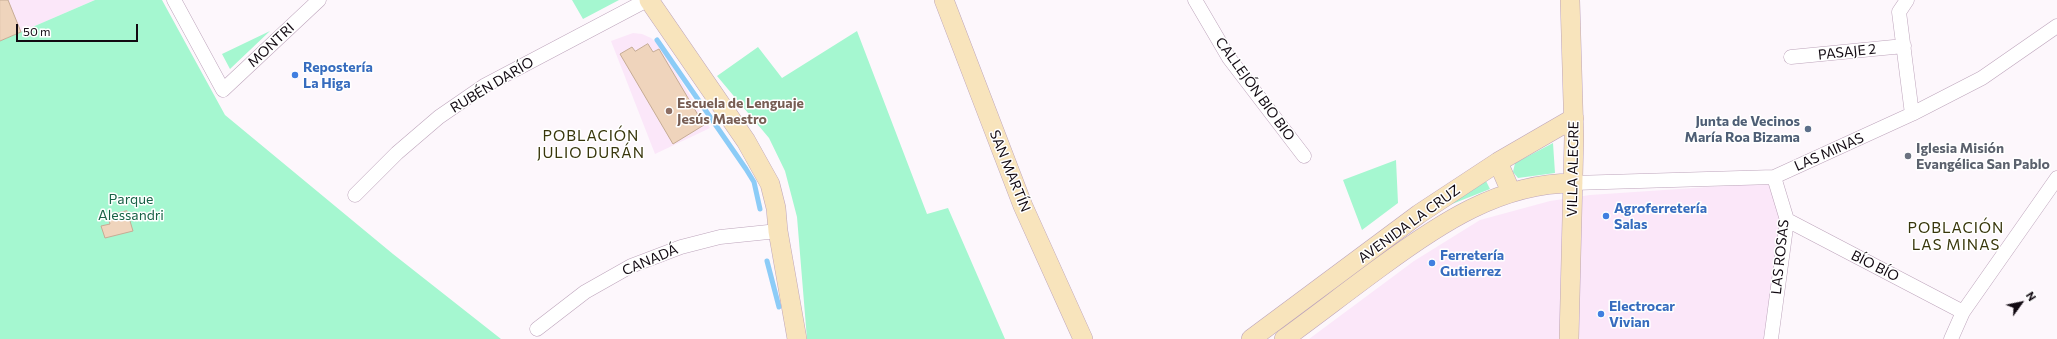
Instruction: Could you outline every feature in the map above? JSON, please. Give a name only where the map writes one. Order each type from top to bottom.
[{"type":"main road","points":[[648,0],[760,164],[770,184],[776,208],[778,231],[797,339]]},
{"type":"main road","name":"SAN MARTÍN","points":[[944,0],[1023,206],[1083,339]]},
{"type":"main road","name":"VILLA ALEGRE","points":[[1569,339],[1574,118],[1570,0]]},
{"type":"main road","name":"AVENIDA LA CRUZ","points":[[1251,339],[1419,214],[1498,162],[1574,118]]},
{"type":"main road","points":[[1498,162],[1511,192]]},
{"type":"main road","name":"AVENIDA LA CRUZ","points":[[1284,339],[1434,229],[1469,210],[1511,192],[1540,185],[1573,183]]},
{"type":"street","name":"MONTRI","points":[[174,0],[223,90],[319,0]]},
{"type":"street","name":"RUBÉN DARÍO","points":[[355,195],[397,153],[439,117],[484,86],[648,0]]},
{"type":"street","name":"CALLEJÓN BIO BIO","points":[[1196,0],[1229,58],[1304,156]]},
{"type":"street","points":[[1907,0],[1900,12],[1912,114]]},
{"type":"street","name":"LAS MINAS","points":[[1573,183],[1774,176],[1912,114],[1982,78],[2057,26]]},
{"type":"street","name":"PASAJE 2","points":[[1791,57],[1904,46]]},
{"type":"street","name":"LAS ROSAS","points":[[1771,339],[1787,220],[1774,176]]},
{"type":"street","points":[[1952,339],[1963,312],[2057,178]]},
{"type":"street","name":"BÍO BÍO","points":[[1787,220],[1963,312]]},
{"type":"street","name":"CANADÁ","points":[[537,329],[585,292],[631,266],[681,247],[720,237],[778,231]]},
{"type":"shaded area","points":[[0,0],[95,0],[21,32]]},
{"type":"shaded area","name":"Escuela de Lenguaje Jesús Maestro","points":[[633,33],[642,34],[651,38],[660,46],[710,128],[655,154],[611,41]]},
{"type":"shaded area","points":[[1768,183],[1781,220],[1767,339],[1309,339],[1414,261],[1480,220],[1550,201],[1590,195]]},
{"type":"green space","name":"Parque Alessandri","points":[[95,0],[162,0],[225,115],[393,254],[501,339],[0,339],[0,41]]},
{"type":"green space","points":[[572,0],[619,0],[583,19]]},
{"type":"green space","points":[[270,31],[230,69],[222,54]]},
{"type":"green space","points":[[857,31],[927,214],[948,208],[1005,339],[807,339],[797,217],[785,171],[769,138],[717,76],[758,47],[782,78]]},
{"type":"green space","points":[[1553,143],[1555,173],[1518,178],[1513,172],[1515,163]]},
{"type":"green space","points":[[1396,160],[1398,203],[1362,230],[1343,180]]},
{"type":"green space","points":[[1486,181],[1490,189],[1447,206]]},
{"type":"building","points":[[0,0],[8,0],[21,32],[0,41]]},
{"type":"building","name":"Escuela de Lenguaje Jesús Maestro","points":[[648,44],[653,52],[659,49],[704,125],[673,144],[620,54],[632,47],[635,51]]},
{"type":"building","points":[[127,211],[133,231],[105,238],[101,226],[110,224],[108,216]]},
{"type":"waterway","points":[[657,40],[754,182],[760,209]]},
{"type":"waterway","points":[[767,261],[779,307]]},
{"type":"place","name":"Repostería La Higa","points":[[295,75]]},
{"type":"place","name":"Escuela de Lenguaje Jesús Maestro","points":[[669,111]]},
{"type":"place","name":"Junta de Vecinos María Roa Bizama","points":[[1808,129]]},
{"type":"place","name":"Iglesia Misión Evangélica San Pablo","points":[[1908,156]]},
{"type":"place","name":"Agroferretería Salas","points":[[1606,216]]},
{"type":"place","name":"Ferretería Gutierrez","points":[[1432,263]]},
{"type":"place","name":"Electrocar Vivian","points":[[1601,314]]},
{"type":"district","name":"POBLACIÓN JULIO DURÁN","points":[[591,144]]},
{"type":"district","name":"POBLACIÓN LAS MINAS","points":[[1956,236]]}]
